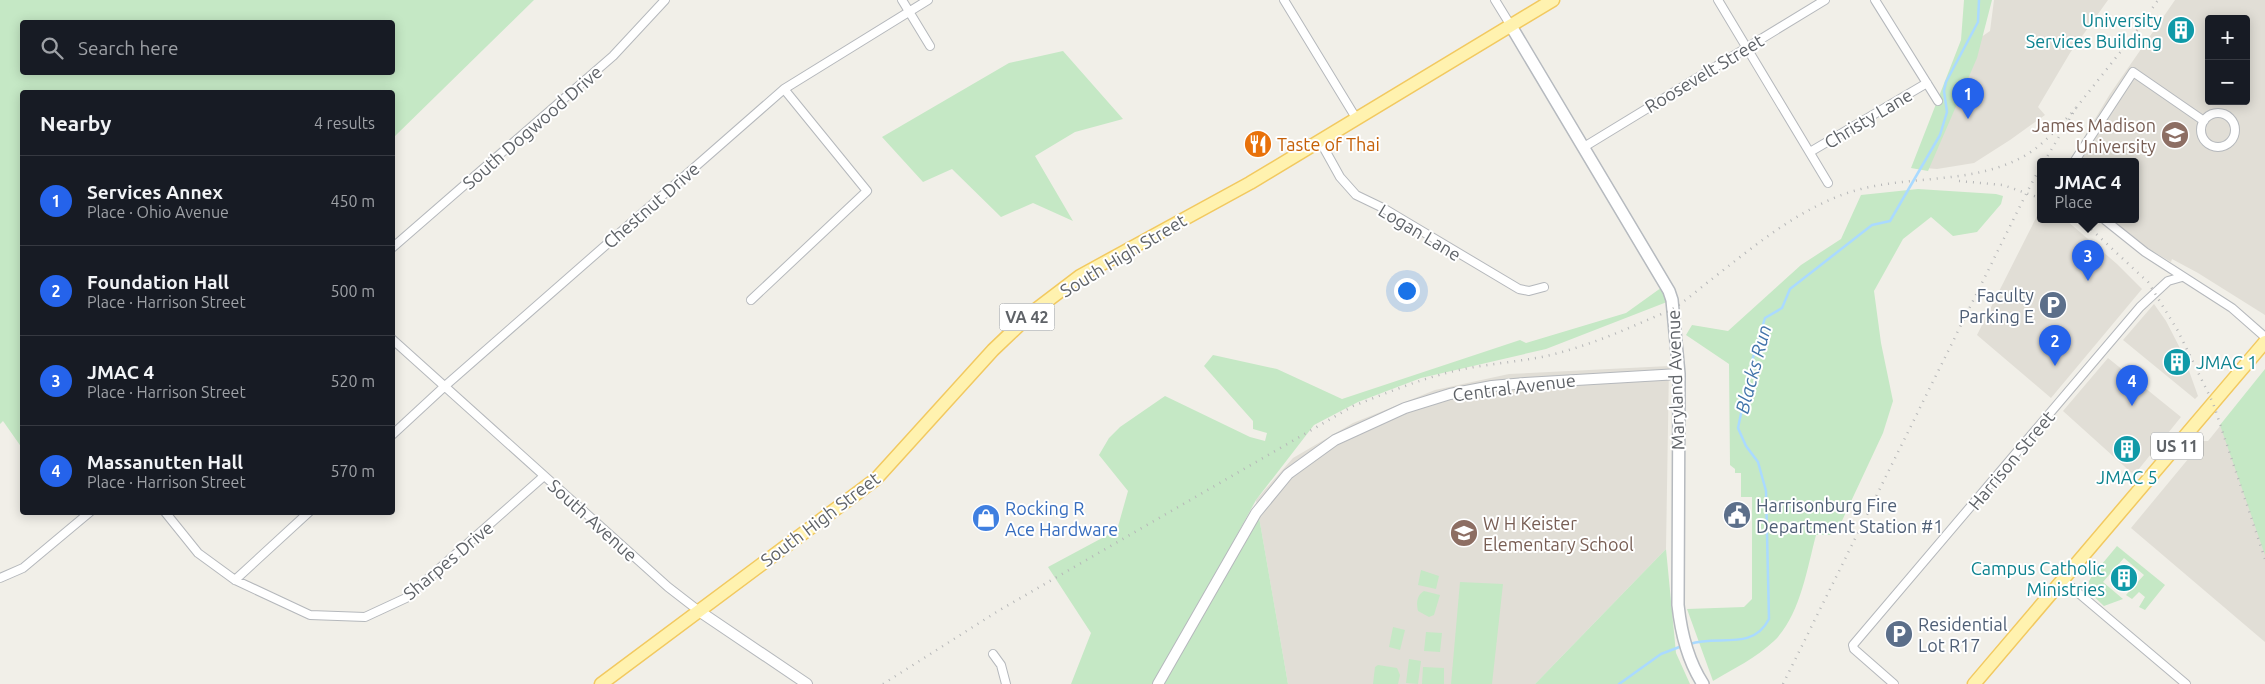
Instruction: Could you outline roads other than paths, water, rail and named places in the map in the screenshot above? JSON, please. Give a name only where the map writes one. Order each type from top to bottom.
[{"type":"main road","name":"South High Street","points":[[600,684],[876,479],[993,350],[1034,311],[1080,276],[1250,183],[1553,0]]},
{"type":"main road","name":"Maryland Avenue","points":[[1511,26],[1669,291],[1674,308],[1679,374],[1678,605],[1688,653],[1703,684]]},
{"type":"main road","name":"US 11","points":[[1974,684],[2265,342]]},
{"type":"street","name":"South Dogwood Drive","points":[[395,245],[613,56],[665,0]]},
{"type":"street","points":[[902,0],[930,46]]},
{"type":"street","name":"Chestnut Drive","points":[[395,432],[445,386],[784,89],[928,0]]},
{"type":"street","points":[[1284,0],[1356,118]]},
{"type":"street","name":"Maryland Avenue","points":[[1495,0],[1511,26]]},
{"type":"street","points":[[1718,0],[1828,183]]},
{"type":"street","name":"Roosevelt Street","points":[[1584,147],[1825,0]]},
{"type":"street","points":[[1875,0],[1938,101]]},
{"type":"street","points":[[2077,158],[2133,72],[2204,121]]},
{"type":"street","name":"Christy Lane","points":[[1810,152],[1927,83]]},
{"type":"street","points":[[751,300],[867,191],[784,89]]},
{"type":"street","points":[[2217,114],[2230,118],[2235,127],[2235,134],[2231,142],[2225,146],[2217,147],[2208,144],[2202,137],[2201,130],[2204,121],[2208,117],[2217,114]]},
{"type":"street","name":"Logan Lane","points":[[1320,141],[1340,177],[1356,195],[1383,208],[1518,289],[1528,291],[1544,288]]},
{"type":"street","points":[[2109,223],[2145,252],[2232,308],[2265,337]]},
{"type":"street","name":"Harrison Street","points":[[1894,684],[1857,652],[1853,648],[1854,645],[2140,307],[2168,281],[2182,277]]},
{"type":"street","name":"South Avenue","points":[[395,342],[668,587],[699,611],[807,684]]},
{"type":"street","name":"Central Avenue","points":[[1158,684],[1256,513],[1288,474],[1335,440],[1405,408],[1450,394],[1475,389],[1526,383],[1679,374]]},
{"type":"street","name":"Sharpes Drive","points":[[167,515],[198,553],[235,580],[310,615],[365,617],[406,598],[544,476]]},
{"type":"street","points":[[0,578],[23,568],[86,515]]},
{"type":"street","points":[[235,580],[306,515]]},
{"type":"street","points":[[2064,580],[2186,684]]},
{"type":"street","points":[[993,654],[1001,666],[1006,684]]},
{"type":"waterway","name":"Blacks Run","points":[[1690,644],[1700,641],[1744,639],[1762,629],[1769,619],[1766,491],[1758,462],[1746,446],[1738,428],[1752,361],[1765,318],[1782,308],[1790,289],[1872,225],[1890,221],[1940,135],[1947,112],[1944,91],[1946,82],[1978,22],[1979,0]]},
{"type":"waterway","name":"Blacks Run","points":[[1619,684],[1661,654],[1682,646]]},
{"type":"railway","points":[[2046,158],[2076,108],[2133,36],[2158,0]]},
{"type":"railway","points":[[883,684],[998,611],[1353,406],[1445,373],[1555,354],[1620,332],[1674,308],[1773,233],[1821,204],[1862,189],[1886,184],[1958,176],[2004,165],[2026,155],[2040,145],[2076,108]]},
{"type":"railway","points":[[1783,684],[2037,174]]},
{"type":"railway","points":[[1959,181],[2003,185],[2037,197]]},
{"type":"railway","points":[[2084,223],[2148,282],[2178,331],[2213,403],[2265,559]]},
{"type":"place","name":"University Services Building","points":[[2181,30]]},
{"type":"place","name":"Services Annex","points":[[1968,119]]},
{"type":"place","name":"James Madison University","points":[[2175,135]]},
{"type":"place","name":"Taste of Thai","points":[[1258,144]]},
{"type":"place","name":"JMAC 4","points":[[2088,281]]},
{"type":"place","name":"Faculty Parking E","points":[[2053,305]]},
{"type":"place","name":"JMAC 1","points":[[2177,362]]},
{"type":"place","name":"Foundation Hall","points":[[2055,366]]},
{"type":"place","name":"Massanutten Hall","points":[[2132,406]]},
{"type":"place","name":"JMAC 5","points":[[2127,449]]},
{"type":"place","name":"Harrisonburg Fire Department Station #1","points":[[1737,515]]},
{"type":"place","name":"Rocking R Ace Hardware","points":[[986,518]]},
{"type":"place","name":"W H Keister Elementary School","points":[[1464,533]]},
{"type":"place","name":"Campus Catholic Ministries","points":[[2124,578]]},
{"type":"place","name":"Residential Lot R17","points":[[1899,634]]}]
